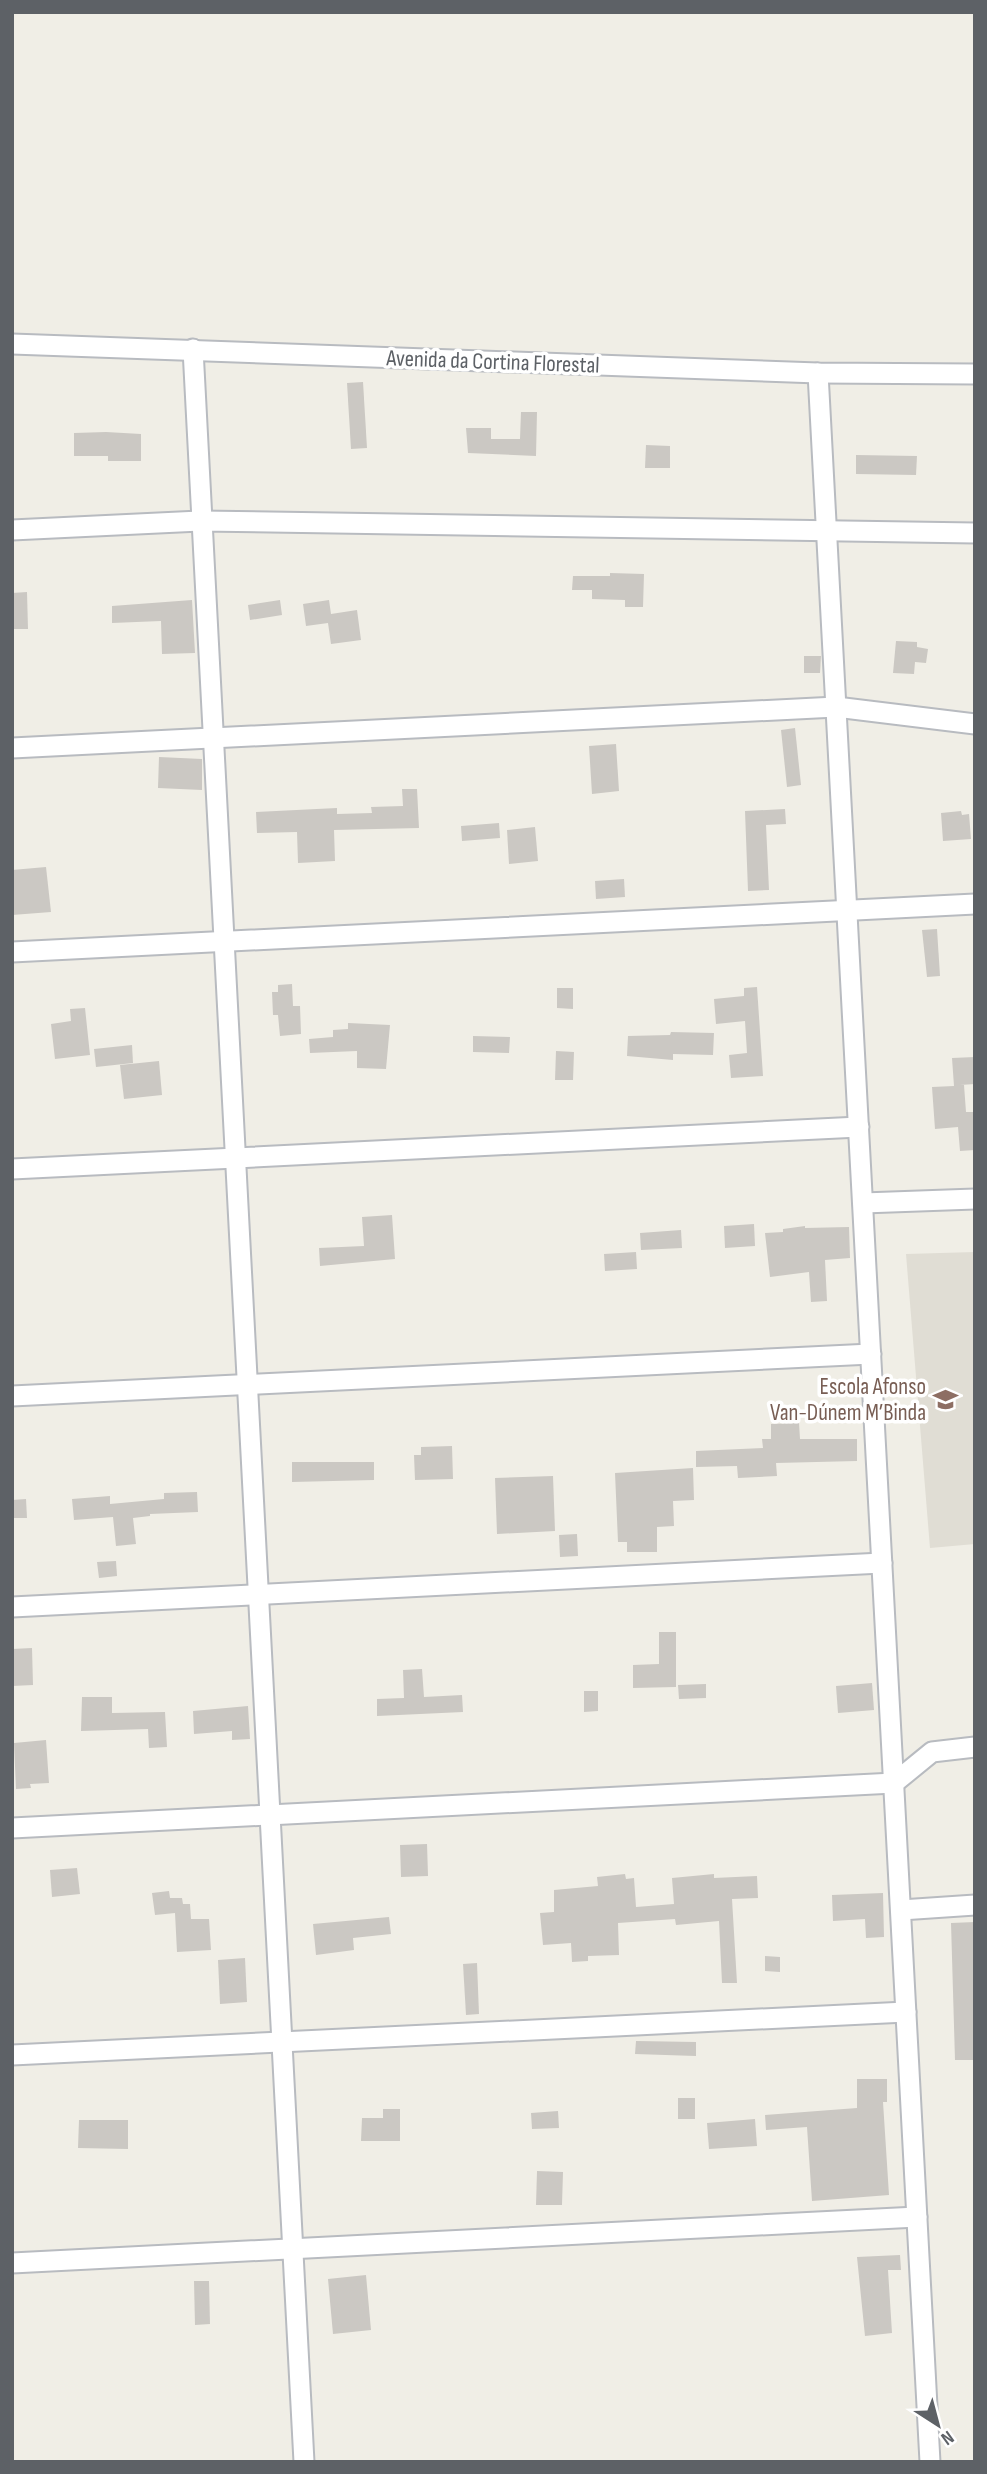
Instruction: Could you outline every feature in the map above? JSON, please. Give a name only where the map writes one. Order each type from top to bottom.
[{"type":"street","name":"Avenida da Cortina Florestal","points":[[12,344],[818,373],[975,373]]},
{"type":"street","points":[[193,349],[304,2462]]},
{"type":"street","points":[[818,373],[930,2462]]},
{"type":"street","points":[[12,530],[201,521],[975,533]]},
{"type":"street","points":[[12,748],[836,707],[975,724]]},
{"type":"street","points":[[12,952],[975,904]]},
{"type":"street","points":[[12,1169],[859,1127]]},
{"type":"street","points":[[863,1203],[975,1199]]},
{"type":"street","points":[[12,1396],[871,1354]]},
{"type":"street","points":[[12,1607],[882,1563]]},
{"type":"street","points":[[12,1828],[894,1783],[932,1752],[975,1747]]},
{"type":"street","points":[[901,1910],[975,1905]]},
{"type":"street","points":[[12,2055],[906,2012]]},
{"type":"street","points":[[12,2263],[917,2217]]},
{"type":"shaded area","name":"Escola Afonso Van-Dúnem M’Binda","points":[[975,1252],[975,1544],[930,1548],[906,1254]]},
{"type":"building","points":[[363,382],[367,448],[351,449],[347,383]]},
{"type":"building","points":[[521,412],[537,412],[536,456],[468,453],[466,428],[491,428],[491,439],[520,439]]},
{"type":"building","points":[[74,433],[141,434],[141,461],[108,461],[108,456],[74,456]]},
{"type":"building","points":[[646,445],[670,446],[670,468],[645,468]]},
{"type":"building","points":[[856,455],[917,456],[916,475],[856,474]]},
{"type":"building","points":[[610,573],[644,574],[643,607],[625,607],[625,600],[592,599],[592,590],[572,590],[573,576],[610,576]]},
{"type":"building","points":[[27,592],[28,629],[12,629],[12,593]]},
{"type":"building","points":[[192,600],[195,653],[162,654],[161,621],[112,623],[112,606]]},
{"type":"building","points":[[280,600],[282,615],[250,620],[248,605]]},
{"type":"building","points":[[329,600],[331,614],[357,610],[361,640],[331,644],[328,623],[306,626],[303,604]]},
{"type":"building","points":[[896,641],[917,642],[917,647],[928,649],[926,663],[915,662],[914,674],[893,673]]},
{"type":"building","points":[[804,656],[821,656],[820,673],[804,673]]},
{"type":"building","points":[[795,728],[801,785],[787,787],[781,730]]},
{"type":"building","points":[[616,744],[619,791],[592,794],[589,746]]},
{"type":"building","points":[[159,757],[202,759],[202,790],[158,788]]},
{"type":"building","points":[[402,789],[417,789],[419,828],[334,830],[335,861],[298,863],[297,832],[257,833],[256,812],[337,808],[337,814],[372,813],[371,807],[403,806]]},
{"type":"building","points":[[785,809],[786,824],[766,825],[769,890],[748,891],[745,811]]},
{"type":"building","points":[[961,811],[962,815],[969,814],[971,839],[943,841],[941,813]]},
{"type":"building","points":[[499,823],[500,838],[462,841],[461,826]]},
{"type":"building","points":[[535,827],[538,861],[509,864],[507,830]]},
{"type":"building","points":[[46,867],[51,912],[12,915],[12,870]]},
{"type":"building","points":[[624,879],[625,897],[596,899],[595,881]]},
{"type":"building","points":[[937,929],[940,976],[927,977],[922,930]]},
{"type":"building","points":[[292,984],[293,1006],[300,1006],[301,1034],[280,1036],[278,1015],[273,1015],[272,992],[278,992],[278,985]]},
{"type":"building","points":[[757,987],[763,1076],[731,1078],[729,1055],[747,1053],[745,1021],[716,1024],[714,999],[744,996],[744,988]]},
{"type":"building","points":[[557,988],[573,988],[573,1009],[557,1008]]},
{"type":"building","points":[[85,1008],[90,1055],[55,1059],[51,1024],[71,1021],[70,1009]]},
{"type":"building","points":[[348,1023],[390,1025],[386,1069],[357,1068],[357,1051],[310,1053],[309,1039],[333,1037],[333,1030],[348,1029]]},
{"type":"building","points":[[671,1032],[714,1033],[713,1055],[673,1054],[673,1060],[627,1056],[628,1036],[670,1035]]},
{"type":"building","points":[[473,1036],[510,1037],[509,1053],[473,1052]]},
{"type":"building","points":[[132,1045],[133,1063],[96,1067],[94,1049]]},
{"type":"building","points":[[556,1051],[574,1052],[573,1080],[555,1080]]},
{"type":"building","points":[[975,1057],[975,1084],[960,1085],[964,1085],[966,1112],[974,1112],[975,1150],[960,1151],[958,1127],[935,1129],[932,1087],[954,1086],[952,1058]]},
{"type":"building","points":[[159,1061],[162,1095],[124,1099],[120,1065]]},
{"type":"building","points":[[392,1215],[395,1259],[320,1266],[319,1248],[364,1246],[362,1217]]},
{"type":"building","points":[[754,1224],[755,1246],[725,1248],[724,1226]]},
{"type":"building","points":[[805,1226],[849,1227],[850,1258],[825,1260],[827,1301],[811,1302],[809,1272],[770,1277],[765,1233],[783,1232],[783,1229]]},
{"type":"building","points":[[681,1230],[682,1248],[641,1250],[640,1233]]},
{"type":"building","points":[[636,1252],[637,1269],[605,1271],[604,1254]]},
{"type":"building","points":[[799,1423],[800,1439],[857,1439],[857,1461],[776,1463],[777,1476],[738,1478],[737,1466],[696,1467],[696,1451],[763,1448],[762,1439],[771,1439],[771,1424]]},
{"type":"building","points":[[452,1446],[453,1479],[415,1480],[414,1455],[421,1455],[421,1447]]},
{"type":"building","points":[[292,1462],[374,1462],[374,1480],[292,1482]]},
{"type":"building","points":[[693,1468],[694,1500],[673,1501],[674,1526],[657,1527],[657,1552],[627,1552],[627,1542],[618,1542],[615,1473]]},
{"type":"building","points":[[553,1476],[555,1531],[497,1534],[495,1478]]},
{"type":"building","points":[[197,1492],[198,1512],[150,1514],[133,1518],[136,1544],[116,1546],[113,1517],[74,1520],[72,1499],[110,1496],[110,1504],[164,1499],[164,1493]]},
{"type":"building","points":[[26,1499],[27,1518],[12,1518],[12,1500]]},
{"type":"building","points":[[577,1534],[578,1556],[560,1557],[559,1535]]},
{"type":"building","points":[[116,1561],[117,1576],[99,1578],[97,1562]]},
{"type":"building","points":[[659,1632],[676,1632],[676,1687],[633,1688],[633,1665],[659,1664]]},
{"type":"building","points":[[32,1648],[33,1685],[12,1686],[12,1649]]},
{"type":"building","points":[[422,1669],[424,1697],[462,1695],[463,1712],[377,1716],[377,1699],[404,1698],[403,1670]]},
{"type":"building","points":[[872,1683],[874,1710],[838,1713],[836,1686]]},
{"type":"building","points":[[706,1684],[706,1698],[679,1699],[678,1685]]},
{"type":"building","points":[[584,1691],[598,1691],[598,1711],[584,1712]]},
{"type":"building","points":[[82,1697],[112,1697],[112,1713],[165,1712],[167,1747],[149,1748],[148,1729],[81,1731]]},
{"type":"building","points":[[248,1706],[250,1739],[232,1740],[232,1731],[194,1734],[193,1711]]},
{"type":"building","points":[[46,1740],[49,1783],[30,1784],[31,1788],[16,1789],[14,1743]]},
{"type":"building","points":[[427,1844],[428,1876],[401,1877],[400,1845]]},
{"type":"building","points":[[77,1868],[80,1894],[52,1897],[50,1870]]},
{"type":"building","points":[[625,1874],[626,1879],[634,1878],[636,1907],[674,1904],[672,1878],[714,1874],[714,1878],[757,1876],[758,1898],[732,1899],[737,1983],[722,1983],[719,1921],[676,1925],[675,1919],[618,1923],[619,1955],[588,1956],[588,1961],[572,1962],[571,1943],[543,1945],[540,1913],[554,1912],[554,1890],[598,1886],[597,1877]]},
{"type":"building","points":[[169,1891],[170,1898],[182,1898],[183,1904],[190,1904],[191,1919],[209,1919],[211,1950],[177,1952],[175,1913],[155,1915],[152,1893]]},
{"type":"building","points":[[883,1893],[884,1937],[866,1938],[865,1919],[833,1921],[832,1895]]},
{"type":"building","points":[[389,1917],[391,1934],[353,1938],[354,1950],[316,1955],[313,1924]]},
{"type":"building","points":[[975,1922],[975,2060],[955,2060],[951,1923]]},
{"type":"building","points":[[765,1956],[780,1957],[780,1972],[765,1971]]},
{"type":"building","points":[[245,1958],[247,2002],[220,2004],[218,1960]]},
{"type":"building","points":[[477,1963],[479,2014],[466,2015],[463,1964]]},
{"type":"building","points":[[636,2041],[696,2042],[696,2056],[635,2054]]},
{"type":"building","points":[[857,2079],[887,2079],[887,2102],[883,2102],[889,2195],[812,2201],[807,2127],[766,2130],[765,2115],[857,2108]]},
{"type":"building","points":[[678,2098],[695,2098],[695,2119],[678,2119]]},
{"type":"building","points":[[383,2109],[400,2109],[400,2141],[361,2141],[362,2118],[383,2118]]},
{"type":"building","points":[[558,2111],[559,2128],[532,2129],[531,2113]]},
{"type":"building","points":[[755,2119],[757,2146],[709,2149],[707,2123]]},
{"type":"building","points":[[79,2120],[128,2120],[128,2149],[78,2148]]},
{"type":"building","points":[[537,2171],[563,2172],[562,2205],[536,2205]]},
{"type":"building","points":[[900,2255],[901,2270],[888,2270],[892,2333],[865,2336],[857,2257]]},
{"type":"building","points":[[366,2275],[371,2330],[333,2334],[328,2279]]},
{"type":"building","points":[[194,2281],[209,2281],[210,2324],[195,2325]]},
{"type":"place","name":"Escola Afonso Van-Dúnem M’Binda","points":[[946,1399]]}]
